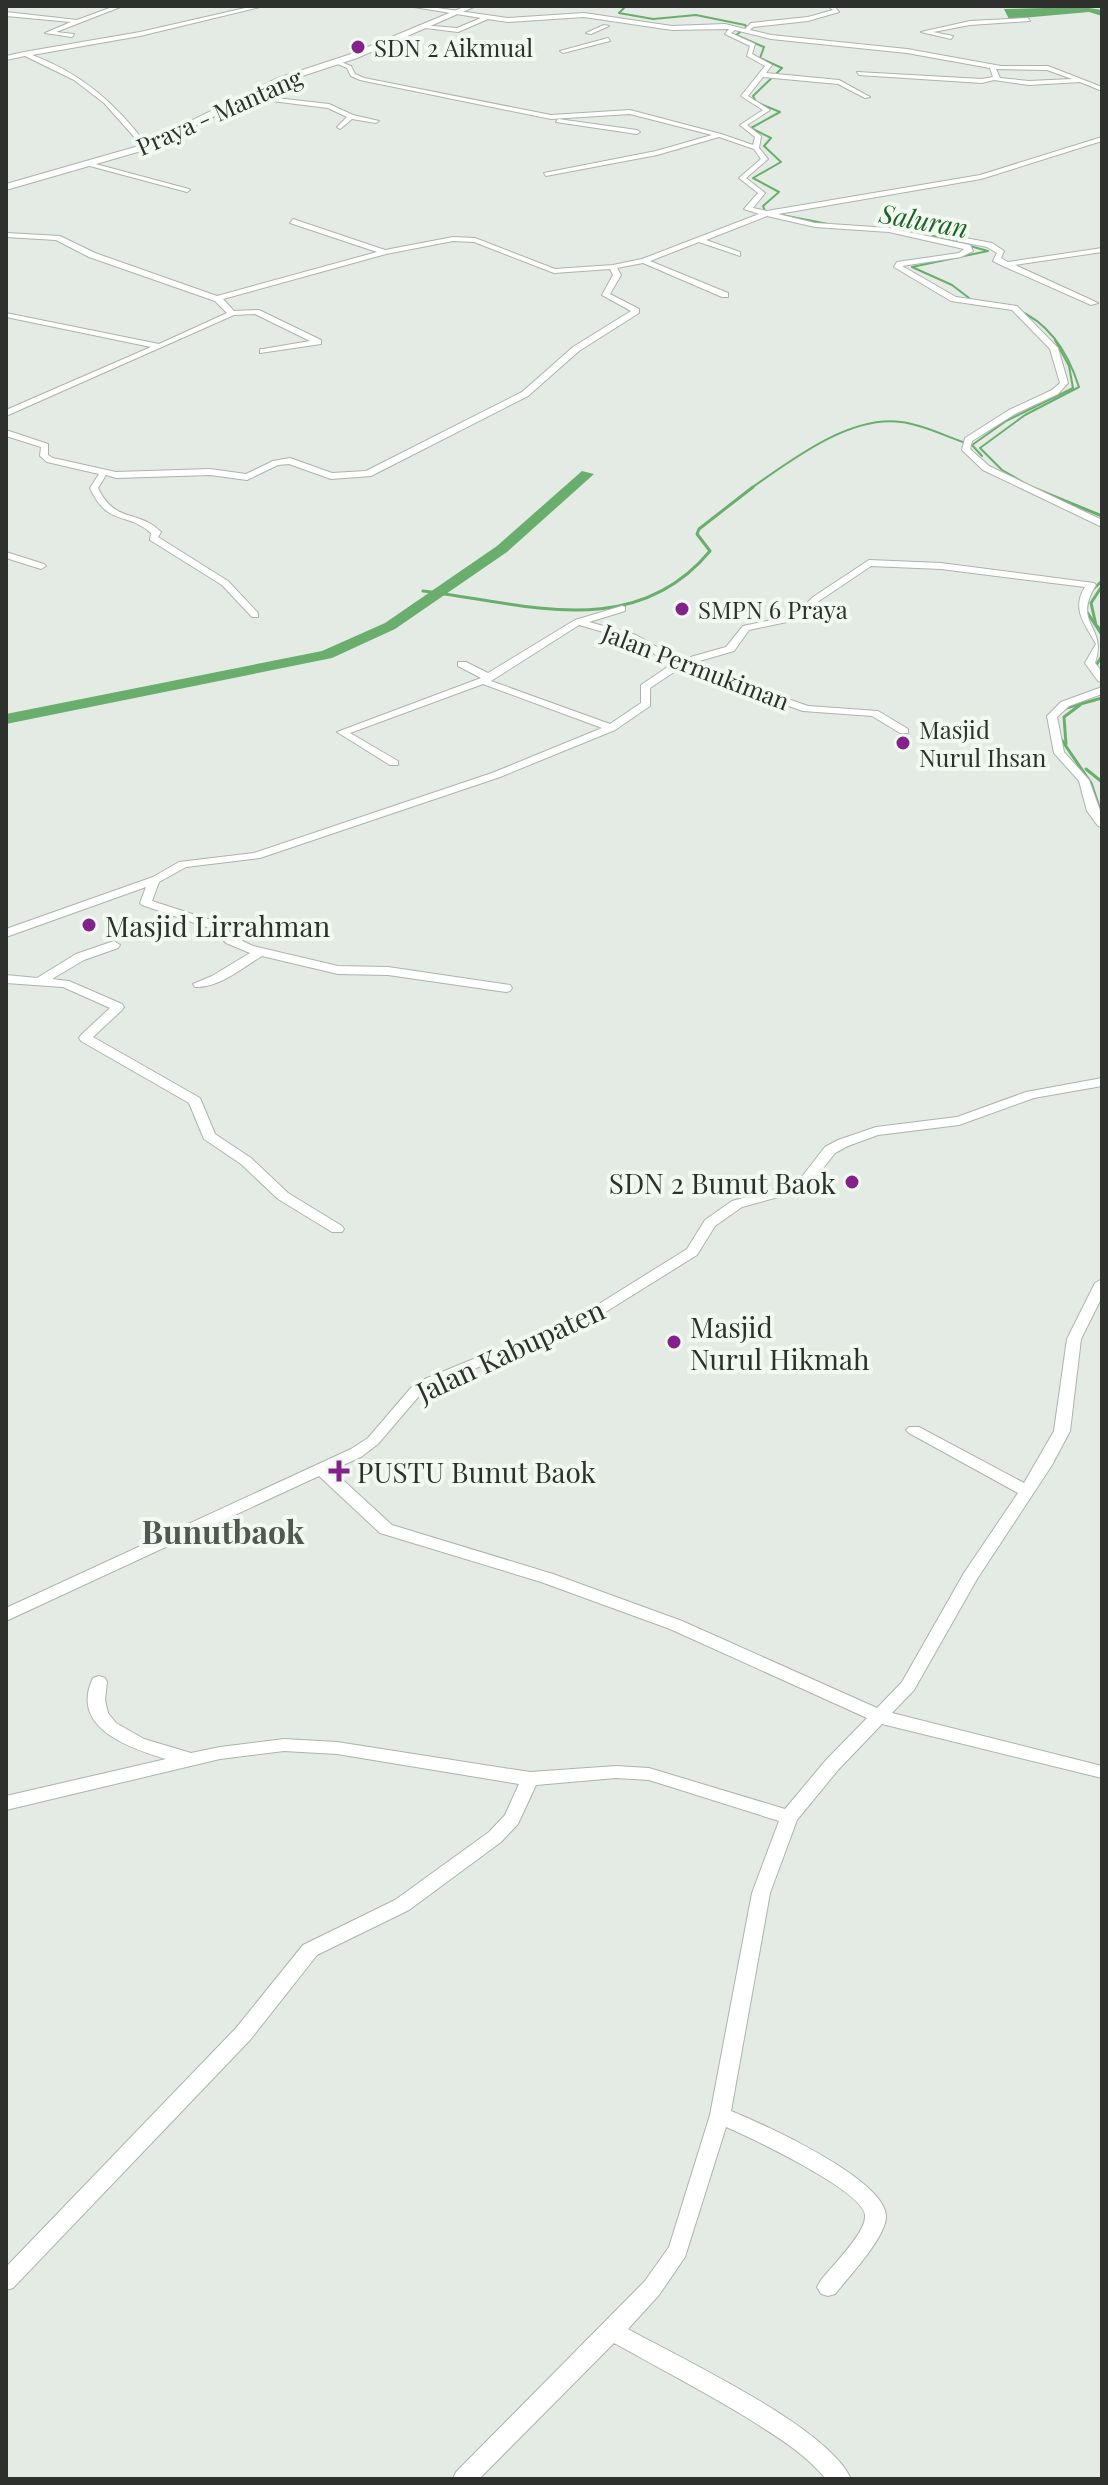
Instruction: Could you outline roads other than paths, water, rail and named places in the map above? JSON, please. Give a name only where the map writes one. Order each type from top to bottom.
[{"type":"main road","name":"Praya - Mantang","points":[[6,187],[145,147],[281,80],[336,62],[472,6]]},
{"type":"street","points":[[72,35],[48,33],[120,6]]},
{"type":"street","points":[[6,58],[140,34],[261,6]]},
{"type":"street","points":[[411,6],[487,18],[605,17],[672,28],[741,29],[771,37],[907,51],[992,66],[1048,68],[1102,89]]},
{"type":"street","points":[[770,75],[769,65],[749,55],[753,45],[727,33],[751,25],[808,19],[837,11],[831,6]]},
{"type":"street","points":[[563,51],[610,42],[606,37],[589,33],[606,27],[591,23],[605,17],[613,8]]},
{"type":"street","points":[[6,14],[79,21]]},
{"type":"street","points":[[420,27],[458,30],[487,18]]},
{"type":"street","points":[[907,51],[953,37],[924,32],[961,24],[1028,20]]},
{"type":"street","points":[[6,50],[56,66],[86,82],[145,147]]},
{"type":"street","points":[[336,62],[349,67],[353,75],[362,79],[538,114],[566,124],[612,126],[637,132]]},
{"type":"street","points":[[992,66],[996,79]]},
{"type":"street","points":[[859,73],[931,80],[1078,81]]},
{"type":"street","points":[[756,148],[758,136],[743,125],[767,110],[744,96],[770,75],[844,83],[853,92],[867,97]]},
{"type":"street","points":[[249,97],[329,106],[351,117],[376,121]]},
{"type":"street","points":[[538,114],[576,107]]},
{"type":"street","points":[[551,117],[625,111],[719,135],[756,148],[765,161],[742,178],[762,193],[748,207],[764,214],[835,228],[889,230],[967,247],[969,251],[961,255],[900,264],[898,267],[954,299],[1014,308],[1054,348],[1064,383],[1055,392],[1012,412],[968,440],[966,450],[986,468],[1102,524]]},
{"type":"street","points":[[340,127],[351,117]]},
{"type":"street","points":[[546,174],[657,153],[719,135]]},
{"type":"street","points":[[218,299],[439,240],[468,239],[554,271],[613,267],[644,261],[764,214],[981,177],[1102,139]]},
{"type":"street","points":[[88,164],[187,190]]},
{"type":"street","points":[[782,211],[840,223],[909,228],[989,245],[1000,250],[996,259],[1094,303]]},
{"type":"street","points":[[293,221],[385,252]]},
{"type":"street","points":[[7,235],[57,238],[92,255],[218,299],[232,313]]},
{"type":"street","points":[[700,240],[737,254]]},
{"type":"street","points":[[1006,264],[1102,250]]},
{"type":"street","points":[[644,261],[725,295]]},
{"type":"street","points":[[6,433],[45,446],[44,456],[50,460],[103,474],[210,472],[250,477],[283,461],[331,476],[381,469],[525,394],[576,349],[636,311],[606,295],[617,275],[613,267]]},
{"type":"street","points":[[6,413],[232,313],[256,312],[318,342],[263,351]]},
{"type":"street","points":[[6,315],[160,346]]},
{"type":"street","points":[[103,474],[94,488],[105,507],[127,520],[152,528],[156,532],[153,538],[225,583],[255,615]]},
{"type":"street","points":[[6,555],[41,566]]},
{"type":"street","points":[[6,933],[154,880],[183,864],[256,856],[531,763],[611,728],[642,710],[648,698],[647,684],[679,664],[730,649],[746,628],[798,617],[816,599],[869,563],[941,566],[1091,585]]},
{"type":"street","points":[[1102,578],[1091,585],[1082,599],[1081,611],[1101,644],[1090,663],[1102,679]]},
{"type":"street","name":"Jalan Permukiman","points":[[394,763],[342,732],[486,680],[578,622],[622,609]]},
{"type":"street","name":"Jalan Permukiman","points":[[578,622],[632,637],[679,664],[807,709],[883,715],[904,731]]},
{"type":"street","points":[[462,664],[486,680],[611,728]]},
{"type":"street","points":[[1102,690],[1065,704],[1052,716],[1059,753],[1084,780],[1093,811],[1102,824]]},
{"type":"street","points":[[154,880],[146,903],[219,927],[239,946],[338,970],[388,971],[506,988]]},
{"type":"street","points":[[38,982],[80,957],[114,945]]},
{"type":"street","points":[[199,984],[216,979],[259,952]]},
{"type":"street","points":[[6,979],[65,984],[118,1007],[85,1038],[195,1101],[209,1136],[246,1161],[283,1196],[337,1229]]},
{"type":"street","name":"Jalan Kabupaten","points":[[6,1615],[323,1471],[366,1447],[420,1386],[481,1361],[520,1350],[599,1310],[692,1252],[710,1223],[737,1204],[802,1186],[830,1150],[843,1143],[876,1131],[959,1121],[1031,1095],[1102,1082]]},
{"type":"street","points":[[464,2479],[612,2331],[652,2288],[678,2251],[720,2115],[761,1893],[789,1817],[832,1765],[908,1686],[970,1577],[1027,1491],[1062,1431],[1074,1339],[1102,1283]]},
{"type":"street","points":[[914,1430],[1027,1491]]},
{"type":"street","points":[[323,1471],[386,1529],[547,1578],[676,1625],[881,1717],[1102,1772]]},
{"type":"street","points":[[99,1682],[95,1696],[97,1711],[107,1727],[129,1741],[192,1760]]},
{"type":"street","points":[[6,1803],[192,1760],[284,1745],[337,1748],[530,1779],[616,1772],[649,1774],[789,1817]]},
{"type":"street","points":[[6,2281],[243,2034],[310,1950],[402,1905],[495,1837],[512,1819],[530,1779]]},
{"type":"street","points":[[720,2115],[769,2134],[855,2188],[874,2205],[876,2216],[862,2243],[828,2287]]},
{"type":"street","points":[[612,2331],[722,2392],[811,2448],[840,2479]]},
{"type":"waterway","name":"Saluran","points":[[626,6],[619,13],[653,19],[696,15],[745,25],[747,27],[736,35],[764,47],[760,58],[782,68],[753,96],[756,102],[780,112],[751,128],[771,138],[764,146],[781,162],[753,178],[779,192],[763,206],[765,211]]},
{"type":"waterway","name":"Saluran","points":[[782,215],[828,224]]},
{"type":"waterway","name":"Saluran","points":[[869,227],[919,232],[988,251],[912,267],[952,285],[973,301]]},
{"type":"waterway","name":"Saluran","points":[[993,303],[1024,313],[1048,331],[1066,356],[1079,387],[1025,415],[980,448],[1002,470],[1033,488]]},
{"type":"waterway","name":"Saluran","points":[[972,445],[1006,421],[1073,388],[1069,366],[1055,340]]},
{"type":"waterway","points":[[750,489],[821,442],[861,426],[881,422],[910,424],[972,445]]},
{"type":"waterway","name":"Saluran","points":[[972,445],[982,456]]},
{"type":"waterway","points":[[6,719],[326,655],[390,626],[502,549],[587,474]]},
{"type":"waterway","points":[[423,591],[538,608],[576,610],[612,607],[647,598],[680,580],[710,551],[697,534],[699,529],[753,487]]},
{"type":"waterway","name":"Saluran","points":[[1033,488],[1102,516]]},
{"type":"waterway","points":[[1092,590],[1102,581]]},
{"type":"waterway","name":"Saluran","points":[[1102,586],[1091,603],[1096,625],[1102,631]]},
{"type":"waterway","name":"Saluran","points":[[1087,612],[1102,635]]},
{"type":"waterway","name":"Saluran","points":[[1102,656],[1095,667],[1102,674]]},
{"type":"waterway","name":"Saluran","points":[[1066,708],[1102,698]]},
{"type":"waterway","name":"Saluran","points":[[1066,744],[1064,717],[1080,705]]},
{"type":"waterway","points":[[1061,739],[1091,783],[1102,816]]},
{"type":"waterway","name":"Saluran","points":[[1086,769],[1102,782]]},
{"type":"place","name":"SDN 2 Aikmual","points":[[358,47]]},
{"type":"place","name":"SMPN 6 Praya","points":[[682,609]]},
{"type":"place","name":"Masjid Nurul Ihsan","points":[[903,743]]},
{"type":"place","name":"Masjid Lirrahman","points":[[89,925]]},
{"type":"place","name":"SDN 2 Bunut Baok","points":[[852,1182]]},
{"type":"place","name":"Masjid Nurul Hikmah","points":[[674,1342]]},
{"type":"place","name":"PUSTU Bunut Baok","points":[[339,1471]]},
{"type":"district","name":"Bunutbaok","points":[[223,1530]]}]
